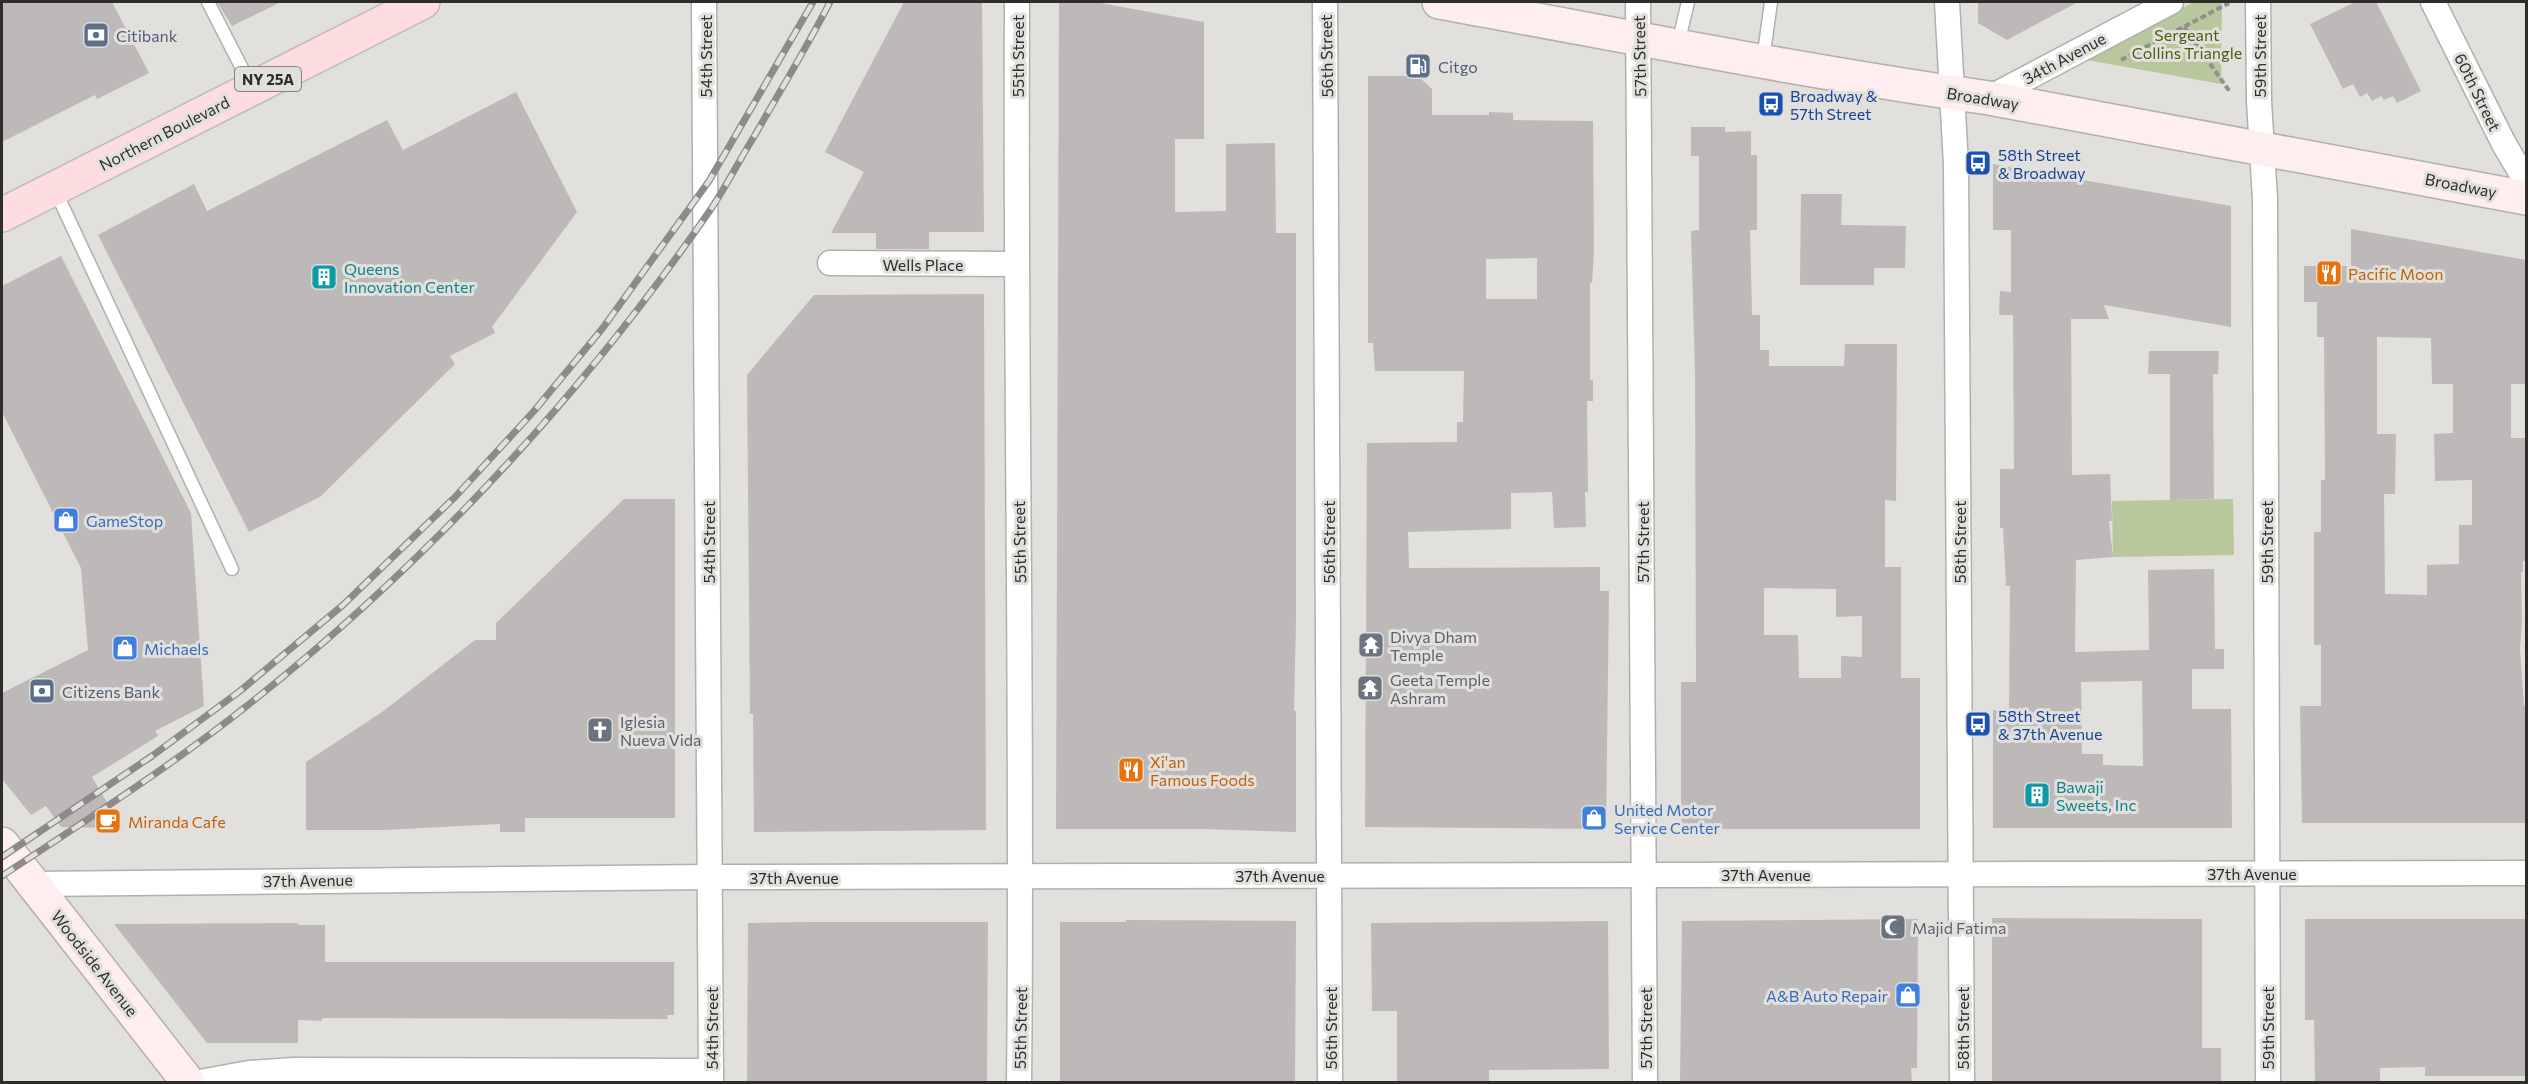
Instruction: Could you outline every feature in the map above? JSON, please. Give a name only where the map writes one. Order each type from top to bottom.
[{"type":"main road","name":"Northern Boulevard","points":[[2,215],[251,87],[423,2]]},
{"type":"main road","name":"Broadway","points":[[1439,2],[1951,94],[1989,98],[2526,198]]},
{"type":"main road","name":"Woodside Avenue","points":[[2,844],[188,1083]]},
{"type":"street","name":"54th Street","points":[[704,2],[711,1077]]},
{"type":"street","name":"55th Street","points":[[1017,2],[1015,264],[1021,877],[1019,1083]]},
{"type":"street","name":"56th Street","points":[[1324,2],[1327,65],[1330,1083]]},
{"type":"street","name":"57th Street","points":[[1638,2],[1645,1083]]},
{"type":"street","name":"58th Street","points":[[1947,2],[1956,165],[1962,1083]]},
{"type":"street","name":"34th Avenue","points":[[1989,98],[2171,2]]},
{"type":"street","name":"59th Street","points":[[2258,2],[2259,101],[2265,199],[2268,1083]]},
{"type":"street","name":"60th Street","points":[[2433,2],[2526,181]]},
{"type":"street","name":"Wells Place","points":[[830,263],[1015,264]]},
{"type":"street","name":"37th Avenue","points":[[33,884],[1328,874],[2526,873]]},
{"type":"street","points":[[200,1083],[249,1073],[292,1070],[711,1077]]},
{"type":"lane","points":[[208,2],[251,87]]},
{"type":"lane","points":[[1677,45],[1688,2]]},
{"type":"lane","points":[[1762,61],[1771,2]]},
{"type":"lane","points":[[54,189],[232,569]]},
{"type":"path","points":[[2112,64],[2229,3]]},
{"type":"path","points":[[2184,27],[2230,93]]},
{"type":"green space","name":"Sergeant Collins Triangle","points":[[2194,2],[2222,2],[2221,84],[2081,59]]},
{"type":"green space","points":[[2233,499],[2234,555],[2113,557],[2112,501]]},
{"type":"building","points":[[2,2],[112,2],[149,73],[97,99],[95,95],[2,142]]},
{"type":"building","points":[[217,2],[281,2],[232,26]]},
{"type":"building","points":[[904,2],[982,2],[984,232],[929,232],[929,249],[876,249],[876,233],[831,233],[864,172],[825,152]]},
{"type":"building","points":[[1059,2],[1095,2],[1204,22],[1204,139],[1175,139],[1175,212],[1226,211],[1226,144],[1275,143],[1276,233],[1296,233],[1294,711],[1296,711],[1296,832],[1204,829],[1056,829]]},
{"type":"building","points":[[1978,2],[2078,2],[2007,40],[1978,23]]},
{"type":"building","points":[[2355,2],[2376,2],[2421,91],[2397,103],[2393,96],[2384,100],[2381,96],[2372,101],[2367,93],[2360,97],[2353,84],[2343,89],[2310,24]]},
{"type":"building","points":[[1368,76],[1418,76],[1432,89],[1432,115],[1489,115],[1489,112],[1513,113],[1513,120],[1593,121],[1594,252],[1592,283],[1590,282],[1590,380],[1593,380],[1593,401],[1587,401],[1586,527],[1554,528],[1552,492],[1511,493],[1511,529],[1408,532],[1409,568],[1600,567],[1600,591],[1609,591],[1606,829],[1365,827],[1367,443],[1457,442],[1457,422],[1463,422],[1464,371],[1375,371],[1373,343],[1368,343]],"holes":[[[1537,258],[1537,299],[1486,299],[1486,259]]]},
{"type":"building","name":"Queens Innovation Center","points":[[516,92],[577,212],[492,327],[495,333],[450,356],[455,364],[320,497],[249,532],[98,235],[194,184],[207,211],[387,120],[403,150]]},
{"type":"building","points":[[1691,127],[1725,127],[1725,132],[1751,131],[1751,155],[1757,155],[1757,230],[1750,230],[1752,315],[1760,315],[1760,350],[1769,350],[1769,366],[1844,366],[1845,344],[1897,344],[1896,501],[1885,500],[1885,567],[1901,567],[1901,678],[1920,678],[1920,829],[1681,829],[1681,682],[1696,682],[1695,372],[1691,231],[1699,230],[1699,156],[1691,156]],"holes":[[[1764,588],[1836,589],[1836,617],[1862,616],[1862,657],[1841,656],[1841,678],[1799,678],[1798,635],[1764,635]]]},
{"type":"building","points":[[1993,164],[2231,206],[2231,327],[2104,305],[2109,319],[2071,319],[2072,475],[2110,474],[2112,521],[2109,521],[2113,557],[2076,560],[2075,652],[2149,650],[2148,570],[2214,569],[2215,649],[2224,649],[2224,669],[2192,669],[2192,709],[2231,709],[2232,828],[1993,828],[1993,710],[2009,710],[2010,586],[2006,586],[2003,528],[2000,528],[2000,469],[2014,469],[2013,315],[1999,315],[2000,291],[2011,292],[2011,230],[1993,230]],"holes":[[[2142,681],[2143,766],[2103,765],[2103,754],[2082,754],[2081,682]]]},
{"type":"building","points":[[1801,194],[1842,194],[1841,225],[1906,226],[1905,268],[1874,268],[1874,285],[1800,285]]},
{"type":"building","points":[[2351,229],[2526,260],[2526,384],[2511,384],[2511,438],[2526,438],[2526,561],[2523,561],[2523,572],[2521,572],[2520,649],[2524,706],[2526,706],[2526,823],[2302,823],[2300,706],[2321,706],[2321,645],[2314,645],[2314,532],[2321,532],[2321,480],[2325,480],[2324,337],[2317,337],[2317,302],[2304,302],[2304,266],[2351,266]],"holes":[[[2377,337],[2431,338],[2432,384],[2453,384],[2453,433],[2434,434],[2435,481],[2472,480],[2472,525],[2459,525],[2459,564],[2427,565],[2427,595],[2385,594],[2384,494],[2395,494],[2396,434],[2377,434]]]},
{"type":"building","points":[[61,256],[191,513],[204,706],[155,731],[158,736],[92,777],[122,828],[61,827],[46,806],[31,815],[2,779],[2,693],[88,650],[81,568],[2,412],[2,286]]},
{"type":"building","points":[[984,294],[986,830],[754,832],[753,714],[750,714],[747,375],[814,295]]},
{"type":"building","points":[[2149,351],[2219,351],[2218,374],[2213,374],[2214,499],[2170,500],[2170,374],[2148,374]]},
{"type":"building","points":[[624,499],[675,499],[675,818],[525,818],[525,832],[500,832],[500,824],[383,830],[306,830],[306,762],[382,712],[475,640],[496,640],[496,623]]},
{"type":"building","points":[[1992,918],[2202,919],[2202,1048],[2221,1048],[2221,1083],[1992,1083]]},
{"type":"building","points":[[1918,919],[1917,1068],[1911,1068],[1912,1083],[1680,1083],[1682,921]]},
{"type":"building","points":[[2305,919],[2526,919],[2526,1076],[2425,1076],[2425,1067],[2380,1068],[2380,1083],[2315,1083],[2314,1020],[2305,1020]]},
{"type":"building","points":[[1126,920],[1296,921],[1295,1083],[1060,1083],[1060,922],[1126,922]]},
{"type":"building","points":[[1608,921],[1609,1069],[1489,1070],[1489,1083],[1397,1083],[1397,1011],[1372,1011],[1371,923]]},
{"type":"building","points":[[988,922],[987,1083],[747,1083],[748,923]]},
{"type":"building","points":[[298,923],[298,925],[325,925],[325,962],[674,962],[674,1015],[667,1015],[668,1019],[322,1018],[322,1021],[298,1020],[298,1043],[207,1043],[114,924]]},
{"type":"railway","points":[[2,857],[152,756],[240,691],[343,605],[455,497],[534,411],[602,329],[709,181],[813,2]]},
{"type":"railway","points":[[2,876],[158,772],[248,705],[314,651],[377,594],[498,474],[609,345],[711,209],[830,2]]},
{"type":"place","name":"Citibank","points":[[96,35]]},
{"type":"place","name":"Citgo","points":[[1418,66]]},
{"type":"place","name":"Broadway & 57th Street","points":[[1771,104]]},
{"type":"place","name":"58th Street & Broadway","points":[[1978,163]]},
{"type":"place","name":"Pacific Moon","points":[[2329,273]]},
{"type":"place","name":"Queens Innovation Center","points":[[324,277]]},
{"type":"place","name":"GameStop","points":[[66,520]]},
{"type":"place","name":"Divya Dham Temple","points":[[1371,645]]},
{"type":"place","name":"Michaels","points":[[125,648]]},
{"type":"place","name":"Geeta Temple Ashram","points":[[1370,688]]},
{"type":"place","name":"Citizens Bank","points":[[42,691]]},
{"type":"place","name":"58th Street & 37th Avenue","points":[[1978,724]]},
{"type":"place","name":"Iglesia Nueva Vida","points":[[600,730]]},
{"type":"place","name":"Xi'an Famous Foods","points":[[1131,770]]},
{"type":"place","name":"Bawaji Sweets, Inc","points":[[2037,795]]},
{"type":"place","name":"United Motor Service Center","points":[[1594,818]]},
{"type":"place","name":"Miranda Cafe","points":[[108,821]]},
{"type":"place","name":"Majid Fatima","points":[[1893,927]]},
{"type":"place","name":"A&B Auto Repair","points":[[1908,995]]}]
